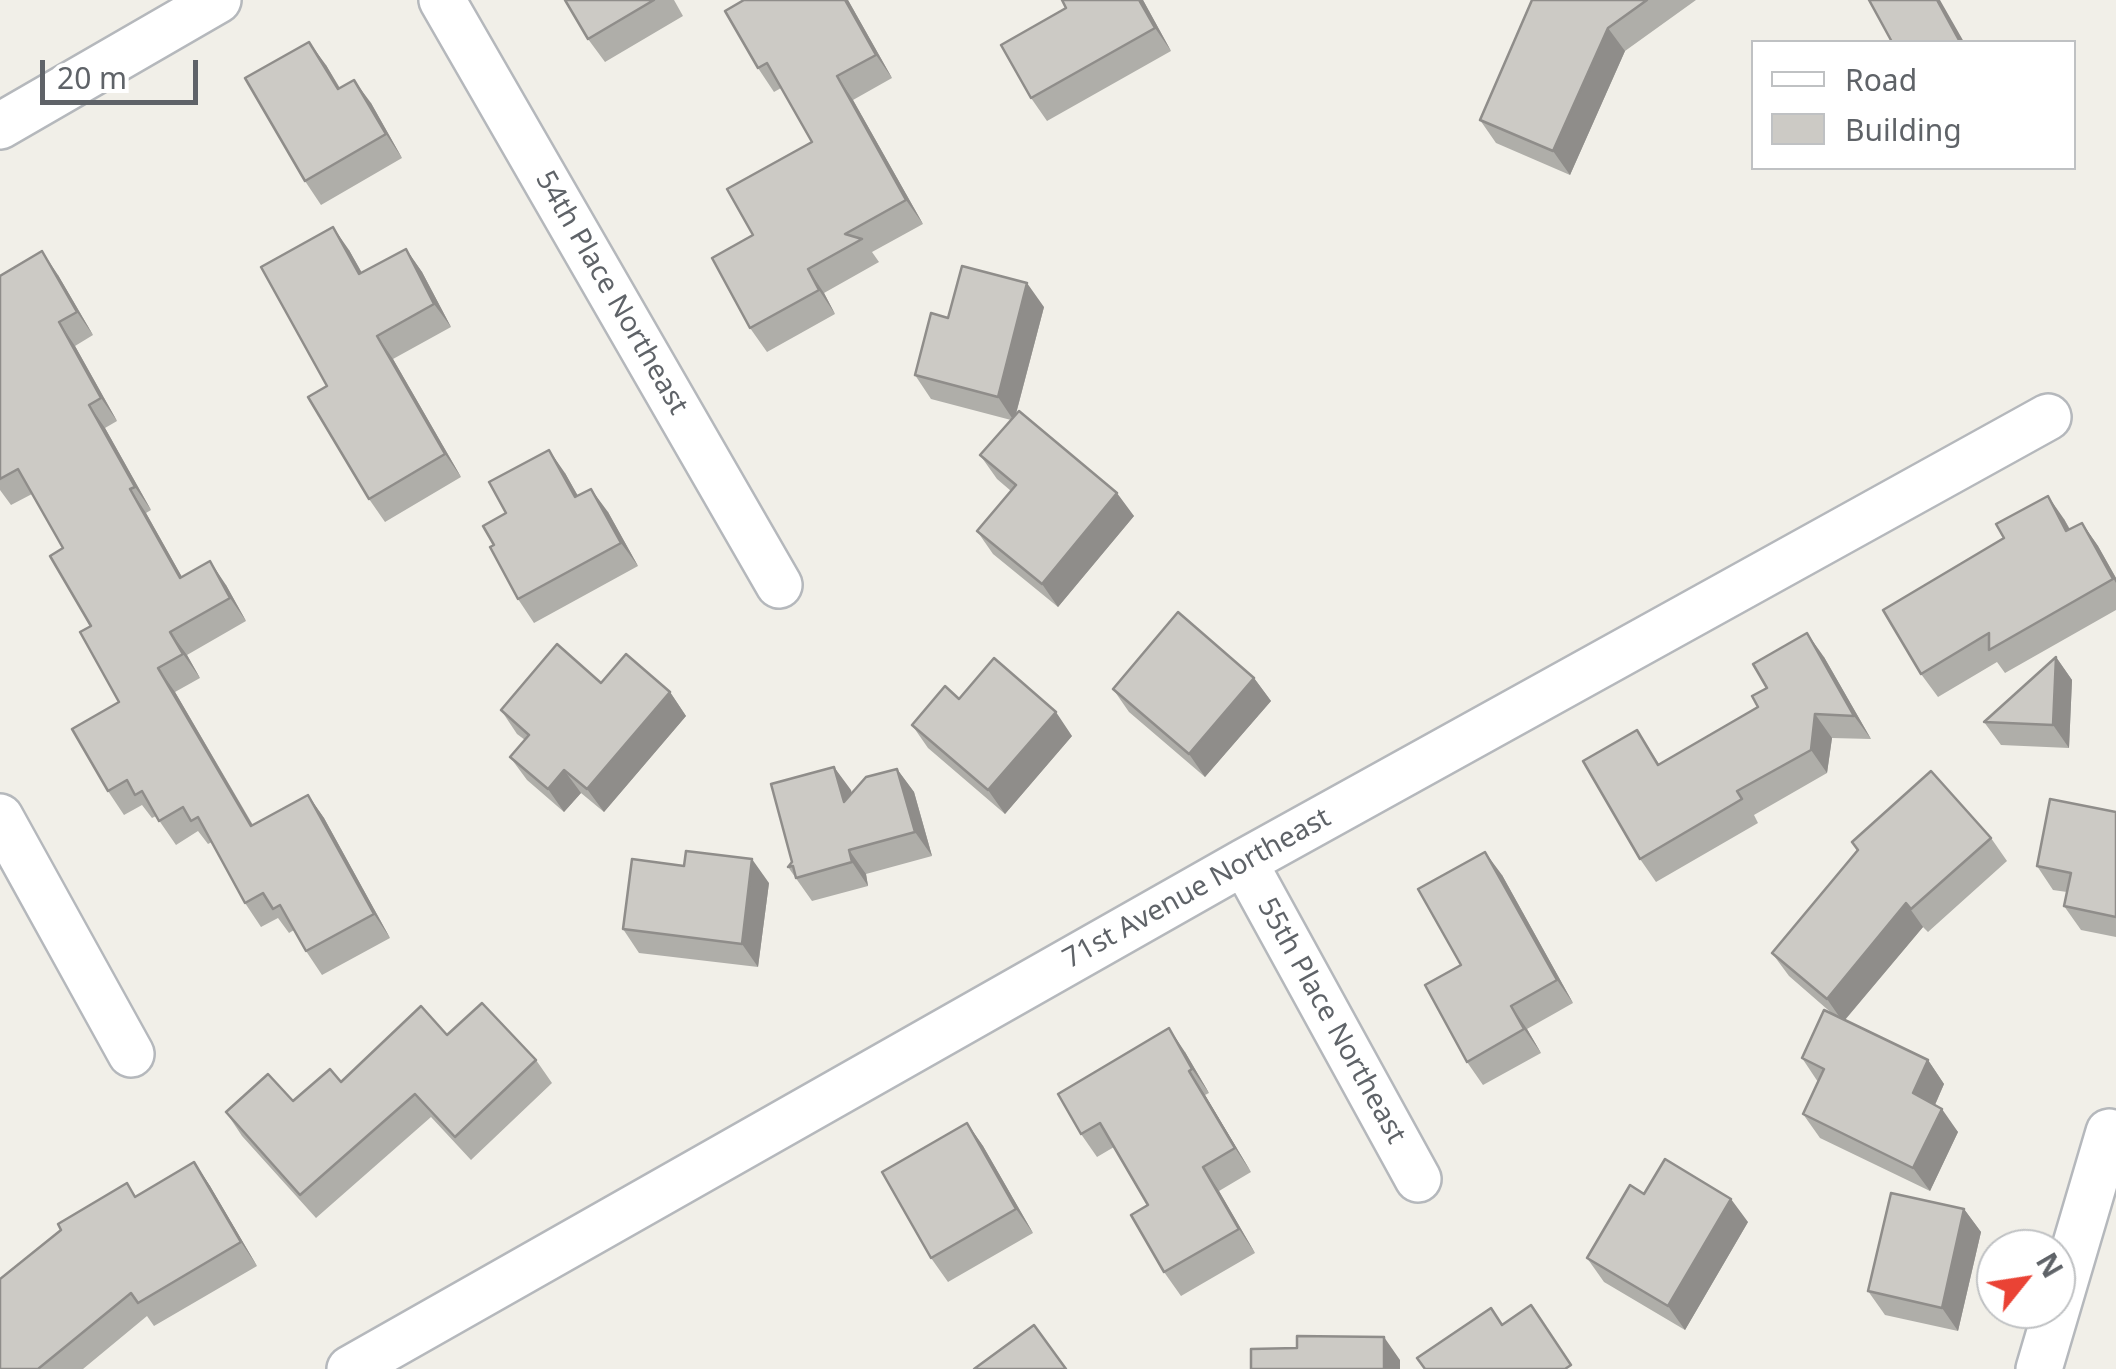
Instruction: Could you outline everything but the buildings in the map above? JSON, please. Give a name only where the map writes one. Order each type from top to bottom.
[{"type":"street","points":[[0,126],[218,0]]},
{"type":"street","name":"54th Place Northeast","points":[[442,0],[779,585]]},
{"type":"street","name":"71st Avenue Northeast","points":[[350,1369],[1244,862],[2048,417]]},
{"type":"street","points":[[0,816],[131,1054]]},
{"type":"street","name":"55th Place Northeast","points":[[1244,862],[1418,1180]]},
{"type":"street","points":[[2039,1369],[2110,1132]]}]
